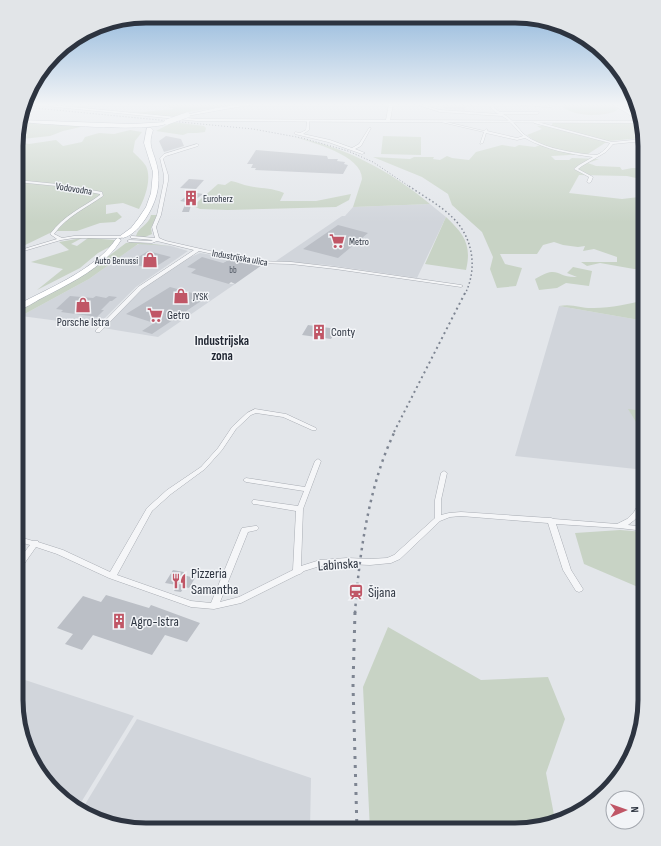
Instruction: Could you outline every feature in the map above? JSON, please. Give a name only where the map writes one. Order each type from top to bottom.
[{"type":"main road","points":[[23,305],[63,284],[112,249],[145,215],[156,191],[157,182],[147,143]]},
{"type":"street","points":[[333,143],[363,153]]},
{"type":"street","points":[[353,149],[359,147],[361,143]]},
{"type":"street","points":[[540,143],[566,152],[597,156]]},
{"type":"street","points":[[589,182],[591,177],[576,169],[587,160],[608,150],[612,143]]},
{"type":"street","points":[[152,240],[156,237],[154,226],[159,215],[166,181],[166,174],[161,159],[165,155],[197,145]]},
{"type":"street","name":"Vodovodna","points":[[23,182],[57,185],[102,194],[94,201],[66,217],[58,225],[52,234],[61,239]]},
{"type":"street","name":"Industrijska ulica","points":[[23,250],[61,239],[87,236],[152,240],[259,262],[291,263],[339,268],[461,286]]},
{"type":"street","name":"Industrijska ulica","points":[[156,237],[165,242]]},
{"type":"street","points":[[98,331],[140,288],[197,250]]},
{"type":"street","points":[[112,576],[149,510],[169,492],[203,468],[220,449],[234,428],[249,414],[255,410],[284,415],[314,430]]},
{"type":"street","points":[[297,572],[300,509],[318,461]]},
{"type":"street","points":[[438,519],[438,500],[444,473]]},
{"type":"street","points":[[246,480],[307,489]]},
{"type":"street","points":[[256,502],[300,509]]},
{"type":"street","points":[[618,526],[630,521],[638,512]]},
{"type":"street","name":"Labinska","points":[[23,540],[60,552],[112,576],[191,604],[214,606],[232,603],[245,598],[313,565],[326,562],[370,562],[388,560],[397,557],[438,519],[448,516],[461,514],[551,520],[638,528]]},
{"type":"street","points":[[551,520],[567,570],[579,589]]},
{"type":"street","points":[[214,606],[245,530],[255,528]]},
{"type":"street","points":[[23,560],[35,544]]},
{"type":"shaded area","points":[[430,204],[446,217],[417,278],[327,265],[276,261],[342,216],[345,216],[353,207]]},
{"type":"shaded area","points":[[141,243],[171,246],[188,251],[136,287],[97,326],[23,316],[89,279]]},
{"type":"shaded area","points":[[200,253],[231,258],[223,263],[229,284],[235,284],[158,337],[103,328],[142,288],[184,260]]},
{"type":"shaded area","points":[[559,306],[638,320],[638,411],[629,410],[638,425],[638,469],[515,456]]},
{"type":"shaded area","points":[[23,679],[134,716],[80,803],[59,787],[48,775],[39,762],[32,747],[24,716]]},
{"type":"shaded area","points":[[137,719],[311,778],[310,823],[138,823],[122,821],[106,816],[84,806]]},
{"type":"green space","points":[[23,143],[60,143],[63,146],[75,143],[135,143],[133,152],[142,160],[148,171],[148,182],[139,209],[123,203],[106,205],[106,214],[117,212],[122,217],[115,222],[100,223],[77,231],[54,231],[23,246]]},
{"type":"green space","points":[[314,143],[332,147],[367,162],[399,181],[430,204],[353,207],[362,179],[360,171],[354,163],[346,157]]},
{"type":"green space","points":[[382,143],[421,143],[421,155],[381,154]]},
{"type":"green space","points":[[538,143],[604,143],[588,154],[551,156],[555,160],[569,160],[572,158],[599,159],[588,163],[596,166],[620,167],[622,170],[638,168],[638,178],[627,176],[579,175],[569,193],[622,199],[638,197],[638,269],[600,263],[587,266],[581,262],[617,262],[617,257],[594,249],[583,251],[585,246],[578,247],[554,242],[543,245],[537,254],[500,254],[505,264],[522,268],[516,286],[497,288],[490,269],[493,257],[482,232],[452,205],[448,194],[422,177],[373,157],[410,159],[414,157],[434,157],[433,159],[440,160],[447,156],[469,160],[476,152],[502,145],[515,147],[519,145],[535,147],[540,145]]},
{"type":"green space","points":[[231,181],[284,193],[280,201],[316,201],[351,194],[349,200],[336,207],[228,210],[200,209],[193,206],[218,184],[225,185]]},
{"type":"green space","points":[[151,215],[157,215],[151,228],[152,234],[145,237],[136,236],[139,230],[148,221]]},
{"type":"green space","points":[[446,217],[458,229],[465,240],[468,254],[466,270],[425,264]]},
{"type":"green space","points":[[82,238],[71,244],[77,246],[88,238],[115,240],[113,245],[98,253],[80,268],[37,290],[63,269],[31,262],[69,250],[59,242]]},
{"type":"green space","points":[[132,242],[171,246],[138,244],[89,279],[23,315],[23,308],[73,280],[126,243]]},
{"type":"green space","points":[[573,267],[592,271],[589,286],[566,283],[557,288],[539,290],[535,279],[549,272],[570,277],[577,277],[567,273]]},
{"type":"green space","points":[[638,302],[638,320],[559,306],[569,305],[601,308],[620,306]]},
{"type":"green space","points":[[628,409],[638,410],[638,425]]},
{"type":"green space","points":[[620,530],[638,531],[638,587],[584,564],[575,533]]},
{"type":"green space","points":[[388,627],[481,680],[548,677],[565,719],[546,773],[554,817],[523,823],[370,823],[363,687]]},
{"type":"building","points":[[160,143],[183,143],[184,146],[164,152]]},
{"type":"building","points":[[256,150],[327,156],[328,159],[338,159],[337,161],[345,162],[344,164],[348,165],[343,174],[255,170],[256,168],[251,168],[253,164],[247,164]]},
{"type":"building","points":[[189,179],[204,180],[196,189],[180,188]]},
{"type":"building","points":[[192,192],[203,194],[192,202],[189,212],[182,212],[186,202],[180,201]]},
{"type":"building","name":"Metro","points":[[338,225],[368,233],[338,258],[303,249]]},
{"type":"building","name":"Auto Benussi","points":[[148,251],[171,257],[152,269],[129,263]]},
{"type":"building","points":[[202,257],[223,263],[230,259],[262,265],[235,284],[231,282],[229,284],[191,273],[196,269],[187,267]]},
{"type":"building","name":"Getro","points":[[170,287],[207,297],[152,334],[142,331],[154,323],[126,314]]},
{"type":"building","name":"Porsche Istra","points":[[70,296],[93,298],[96,296],[106,298],[109,296],[117,297],[110,301],[101,310],[104,310],[97,317],[61,312],[63,310],[56,309]]},
{"type":"building","name":"Conty","points":[[308,325],[337,329],[331,339],[302,335]]},
{"type":"building","name":"Pizzeria Samantha","points":[[173,570],[184,572],[183,575],[195,578],[189,588],[184,587],[181,592],[174,591],[177,585],[165,583]]},
{"type":"building","name":"Agro-Istra","points":[[106,595],[149,608],[151,605],[200,623],[187,642],[165,635],[152,655],[93,635],[82,650],[65,644],[73,634],[57,628],[83,596],[101,602]]},
{"type":"railway","points":[[321,143],[348,151],[373,162],[410,187]]},
{"type":"railway","points":[[409,186],[452,217],[465,234],[469,243],[472,263],[469,284],[465,294]]},
{"type":"railway","points":[[394,432],[465,293]]},
{"type":"railway","points":[[355,613],[359,568],[372,497],[378,474],[395,431]]},
{"type":"railway","points":[[355,612],[353,685],[357,823]]},
{"type":"place","name":"Euroherz","points":[[191,198]]},
{"type":"place","name":"Metro","points":[[337,241]]},
{"type":"place","name":"Auto Benussi","points":[[150,260]]},
{"type":"place","name":"JYSK","points":[[181,296]]},
{"type":"place","name":"Porsche Istra","points":[[83,305]]},
{"type":"place","name":"Getro","points":[[155,315]]},
{"type":"place","name":"Conty","points":[[319,332]]},
{"type":"place","name":"Pizzeria Samantha","points":[[179,581]]},
{"type":"place","name":"Šijana","points":[[356,592]]},
{"type":"place","name":"Agro-Istra","points":[[119,621]]},
{"type":"district","name":"Industrijska zona","points":[[222,348]]}]
